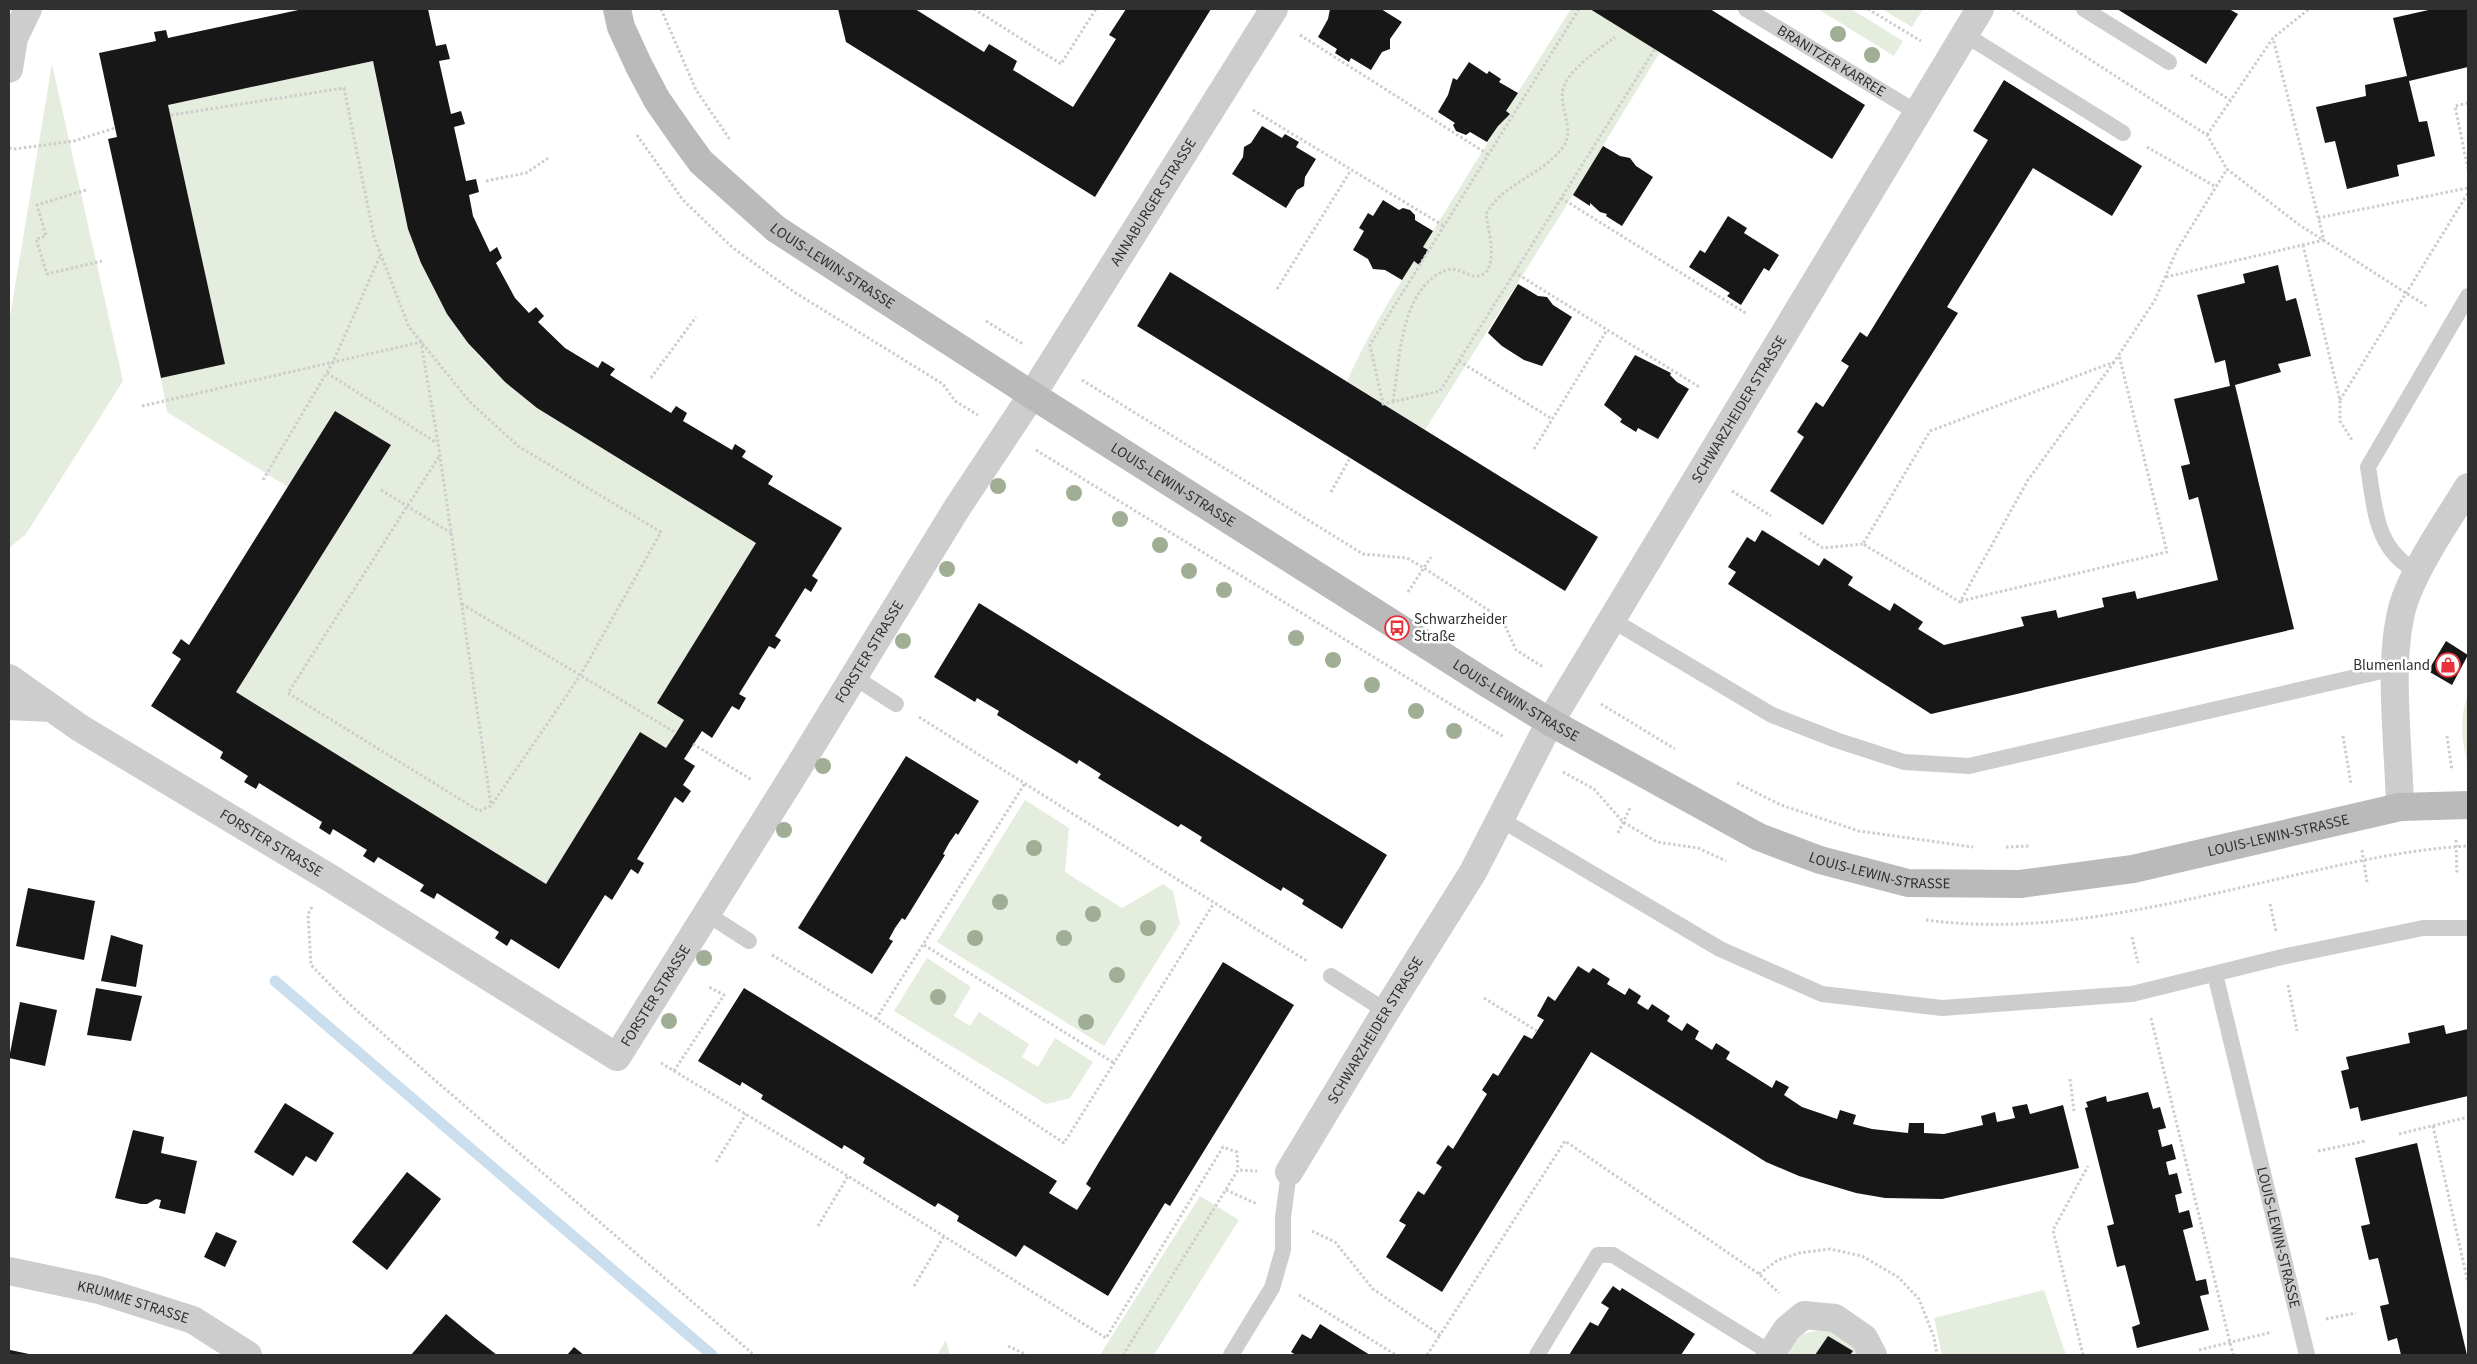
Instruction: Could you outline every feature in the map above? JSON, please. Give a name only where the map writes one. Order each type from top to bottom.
[{"type":"street","points":[[9,69],[14,38],[28,9]]},
{"type":"street","name":"LOUIS-LEWIN-STRASSE","points":[[617,9],[625,34],[657,100],[701,162],[776,229],[1398,628],[1550,722],[1759,837],[1820,860],[1908,883],[2020,884],[2133,869],[2400,807],[2468,805]]},
{"type":"street","name":"ANNABURGER STRASSE","points":[[1032,395],[1274,9]]},
{"type":"street","name":"SCHWARZHEIDER STRASSE","points":[[1290,1172],[1386,1011],[1473,872],[1550,722],[1916,112],[1980,9]]},
{"type":"street","name":"FORSTER STRASSE","points":[[9,678],[51,708],[330,878],[617,1057],[780,797],[988,458],[1032,395]]},
{"type":"street","points":[[2400,807],[2395,668],[2398,629],[2405,600],[2417,571],[2468,487]]},
{"type":"street","name":"FORSTER STRASSE","points":[[9,706],[51,708]]},
{"type":"street","name":"KRUMME STRASSE","points":[[9,1271],[99,1290],[193,1320],[248,1355]]},
{"type":"street","points":[[1771,1354],[1787,1329],[1804,1315],[1835,1318],[1864,1338],[1873,1355]]},
{"type":"lane","name":"BRANITZER KARREE","points":[[1746,9],[1916,112]]},
{"type":"lane","points":[[2084,9],[2176,66]]},
{"type":"lane","points":[[1964,34],[2123,134]]},
{"type":"lane","points":[[2417,571],[2401,563],[2380,534],[2368,467],[2468,296]]},
{"type":"lane","points":[[1612,620],[1772,715],[1836,740],[1904,762],[1969,766],[2395,668]]},
{"type":"lane","points":[[854,677],[896,704]]},
{"type":"lane","points":[[1500,819],[1720,949],[1822,994],[1942,1008],[2132,994],[2282,957],[2423,928],[2468,928]]},
{"type":"lane","points":[[707,914],[749,941]]},
{"type":"lane","name":"LOUIS-LEWIN-STRASSE","points":[[2215,974],[2307,1355]]},
{"type":"lane","points":[[1331,976],[1386,1011]]},
{"type":"lane","points":[[1231,1355],[1272,1288],[1282,1250],[1282,1217],[1290,1172]]},
{"type":"lane","points":[[1537,1355],[1598,1255],[1613,1255],[1771,1354]]},
{"type":"path","points":[[660,9],[696,90],[733,144]]},
{"type":"path","points":[[974,9],[1060,64],[1096,9]]},
{"type":"path","points":[[1579,9],[1370,345],[1383,404],[1440,391],[1655,49]]},
{"type":"path","points":[[1868,9],[1908,34]]},
{"type":"path","points":[[2010,9],[2206,135],[2227,169],[2298,224],[2453,323]]},
{"type":"path","points":[[2206,135],[2273,38],[2309,9]]},
{"type":"path","points":[[1300,35],[1489,155]]},
{"type":"path","points":[[1394,401],[1404,330],[1410,309],[1419,293],[1430,280],[1443,271],[1453,269],[1475,276],[1484,274],[1490,267],[1492,251],[1486,214],[1505,190],[1542,169],[1565,145],[1567,126],[1561,94],[1565,83],[1577,68],[1615,37]]},
{"type":"path","points":[[2273,38],[2324,240]]},
{"type":"path","points":[[2176,66],[2230,100]]},
{"type":"path","points":[[171,115],[344,88],[374,236],[409,327],[470,402],[518,446],[661,532],[580,676],[491,806],[479,811],[288,693],[440,455]]},
{"type":"path","points":[[2468,103],[2455,106],[2468,169]]},
{"type":"path","points":[[1253,110],[1444,226]]},
{"type":"path","points":[[9,148],[15,149],[74,141],[115,128]]},
{"type":"path","points":[[2146,146],[2216,187]]},
{"type":"path","points":[[486,181],[526,173],[550,157]]},
{"type":"path","points":[[1960,602],[2028,480],[2114,362],[2155,300],[2178,250],[2227,169]]},
{"type":"path","points":[[1277,289],[1351,170]]},
{"type":"path","points":[[2318,218],[2468,188]]},
{"type":"path","points":[[86,190],[37,205],[46,236],[36,240],[47,274],[102,260]]},
{"type":"path","points":[[2340,400],[2468,193]]},
{"type":"path","points":[[1561,198],[1747,314]]},
{"type":"path","points":[[2166,277],[2324,240]]},
{"type":"path","points":[[2303,245],[2340,400],[2340,421],[2368,467]]},
{"type":"path","points":[[263,480],[333,362],[381,254]]},
{"type":"path","points":[[1514,272],[1701,388]]},
{"type":"path","points":[[651,378],[696,317]]},
{"type":"path","points":[[982,319],[1363,554],[1407,558],[1424,568],[1502,619],[1516,650],[1683,754]]},
{"type":"path","points":[[1534,448],[1607,330]]},
{"type":"path","points":[[142,406],[421,342]]},
{"type":"path","points":[[421,342],[440,455],[491,806]]},
{"type":"path","points":[[1800,533],[1823,548],[1863,544],[1960,602],[2167,552],[2118,355]]},
{"type":"path","points":[[1459,360],[1552,419]]},
{"type":"path","points":[[1863,544],[1930,432],[2114,362]]},
{"type":"path","points":[[327,373],[438,443]]},
{"type":"path","points":[[1331,492],[1350,458]]},
{"type":"path","points":[[381,490],[451,533]]},
{"type":"path","points":[[1732,491],[1771,516]]},
{"type":"path","points":[[1408,592],[1430,557]]},
{"type":"path","points":[[461,604],[676,733]]},
{"type":"path","points":[[896,704],[1331,976]]},
{"type":"path","points":[[693,744],[780,797]]},
{"type":"path","points":[[2344,787],[2399,777],[2460,771]]},
{"type":"path","points":[[1732,780],[1781,805],[1858,831],[1982,849]]},
{"type":"path","points":[[876,1019],[1025,783]]},
{"type":"path","points":[[1618,833],[1631,806]]},
{"type":"path","points":[[2001,848],[2038,845]]},
{"type":"path","points":[[330,878],[308,914],[311,965],[345,1000],[429,1075],[754,1355]]},
{"type":"path","points":[[749,941],[876,1019],[1064,1143],[1214,903]]},
{"type":"path","points":[[2132,937],[2233,1355]]},
{"type":"path","points":[[924,944],[1114,1063]]},
{"type":"path","points":[[674,1071],[724,995],[709,986]]},
{"type":"path","points":[[1484,998],[1536,1031]]},
{"type":"path","points":[[661,1063],[848,1176],[1106,1338],[1223,1147],[1237,1152],[1238,1170],[1123,1355]]},
{"type":"path","points":[[2070,1079],[2074,1111]]},
{"type":"path","points":[[716,1162],[746,1114]]},
{"type":"path","points":[[2399,1134],[2468,1117]]},
{"type":"path","points":[[2433,1126],[2467,1270],[2468,1283]]},
{"type":"path","points":[[2318,1152],[2366,1140]]},
{"type":"path","points":[[1427,1355],[1564,1141],[1759,1274],[1804,1315]]},
{"type":"path","points":[[2083,1355],[2054,1230],[2088,1166]]},
{"type":"path","points":[[1238,1170],[1290,1172]]},
{"type":"path","points":[[818,1226],[848,1176]]},
{"type":"path","points":[[1226,1190],[1335,1242],[1373,1289],[1440,1335]]},
{"type":"path","points":[[914,1286],[944,1236]]},
{"type":"path","points":[[1759,1274],[1778,1260],[1799,1253],[1830,1249],[1862,1256],[1898,1277],[1919,1299],[1934,1337],[1937,1355]]},
{"type":"path","points":[[1274,1279],[1396,1355]]},
{"type":"path","points":[[2200,1350],[2356,1312]]},
{"type":"path","points":[[1008,1346],[1027,1355]]},
{"type":"green space","points":[[1571,9],[1590,9],[1660,52],[1573,195],[1425,430],[1347,381],[1370,335],[1396,290],[1414,261],[1419,264],[1427,250],[1423,247],[1498,126],[1510,114],[1506,111]]},
{"type":"green space","points":[[1818,9],[1851,9],[1903,41],[1894,56]]},
{"type":"green space","points":[[1882,9],[1923,9],[1912,27]]},
{"type":"green space","points":[[373,61],[395,172],[415,244],[429,279],[446,312],[468,343],[500,377],[537,408],[756,543],[657,703],[684,720],[666,748],[640,732],[546,884],[236,692],[391,445],[335,411],[288,487],[167,412],[161,378],[225,364],[168,105]]},
{"type":"green space","points":[[52,64],[123,381],[26,534],[9,548],[9,323]]},
{"type":"green space","points":[[2468,694],[2468,763],[2467,763],[2462,720]]},
{"type":"green space","points":[[1025,800],[1069,828],[1065,872],[1122,908],[1163,884],[1173,891],[1180,924],[1104,1046],[937,942]]},
{"type":"green space","points":[[927,958],[971,987],[954,1016],[970,1026],[979,1012],[1029,1044],[1022,1057],[1038,1067],[1055,1038],[1093,1062],[1070,1098],[1046,1104],[894,1011]]},
{"type":"green space","points":[[1200,1196],[1239,1220],[1154,1355],[1100,1355]]},
{"type":"green space","points":[[2044,1290],[2066,1355],[1942,1355],[1934,1318]]},
{"type":"green space","points":[[1826,1328],[1837,1330],[1865,1355],[1784,1355],[1800,1335]]},
{"type":"green space","points":[[946,1340],[950,1355],[937,1355]]},
{"type":"building","points":[[303,9],[428,9],[436,46],[446,44],[450,59],[439,61],[451,114],[461,111],[465,124],[454,127],[466,181],[476,179],[479,192],[469,195],[473,216],[490,252],[497,247],[502,258],[496,263],[515,298],[529,313],[536,307],[544,316],[538,322],[565,348],[598,368],[602,361],[615,369],[610,375],[671,413],[676,406],[687,413],[683,421],[732,450],[735,444],[746,451],[742,457],[773,476],[768,484],[842,528],[812,576],[818,580],[811,592],[805,588],[775,636],[781,640],[775,649],[769,646],[739,694],[746,698],[739,710],[732,706],[712,738],[702,731],[684,759],[695,766],[683,785],[691,791],[683,803],[675,797],[637,859],[644,863],[638,874],[631,869],[612,900],[605,895],[559,969],[511,939],[507,946],[495,938],[499,932],[437,893],[434,899],[420,891],[424,885],[378,857],[374,863],[363,856],[367,850],[333,829],[330,835],[319,828],[322,822],[259,783],[256,789],[244,782],[248,776],[220,758],[223,752],[151,706],[181,659],[172,653],[181,639],[189,645],[335,411],[391,445],[236,692],[546,884],[640,732],[666,748],[676,733],[684,720],[657,703],[756,543],[537,408],[505,382],[468,343],[447,314],[421,263],[408,229],[373,61],[168,105],[225,364],[161,378],[108,139],[117,137],[99,53],[156,41],[154,32],[166,30],[168,38]]},
{"type":"building","points":[[838,9],[915,9],[984,52],[989,44],[1017,61],[1013,70],[1073,107],[1116,39],[1109,35],[1126,9],[1211,9],[1095,197],[846,42]]},
{"type":"building","points":[[1330,9],[1381,9],[1402,22],[1390,39],[1390,49],[1382,52],[1371,70],[1351,58],[1349,62],[1335,53],[1337,49],[1318,37],[1328,19]]},
{"type":"building","points":[[1590,9],[1710,9],[1865,105],[1832,159]]},
{"type":"building","points":[[2117,9],[2229,9],[2238,14],[2206,64]]},
{"type":"building","points":[[2433,9],[2468,9],[2468,67],[2409,81],[2419,122],[2427,121],[2435,156],[2397,165],[2399,176],[2347,189],[2335,141],[2325,143],[2316,107],[2366,96],[2365,85],[2407,76],[2393,18]]},
{"type":"building","points":[[1469,62],[1487,74],[1489,71],[1501,79],[1499,82],[1518,93],[1506,111],[1510,114],[1498,126],[1487,142],[1470,132],[1466,135],[1456,131],[1453,125],[1455,123],[1438,112],[1448,95],[1453,78],[1457,80]]},
{"type":"building","points":[[2004,80],[2142,166],[2112,216],[2033,168],[1947,307],[1958,313],[1823,525],[1770,491],[1804,437],[1797,432],[1816,402],[1823,407],[1849,366],[1841,361],[1860,332],[1867,337],[1988,140],[1973,131]]},
{"type":"building","points":[[1262,126],[1282,138],[1285,134],[1299,142],[1296,147],[1316,159],[1305,177],[1304,186],[1297,190],[1286,208],[1232,174],[1243,157],[1244,147],[1251,143]]},
{"type":"building","points":[[1603,146],[1620,156],[1630,158],[1636,166],[1653,177],[1622,226],[1590,203],[1590,206],[1573,195]]},
{"type":"building","points":[[1383,200],[1399,210],[1403,208],[1410,210],[1415,215],[1415,220],[1433,231],[1423,247],[1428,250],[1419,265],[1414,261],[1402,280],[1385,270],[1373,269],[1368,259],[1353,250],[1364,231],[1359,228],[1368,213],[1373,216]]},
{"type":"building","points":[[1728,216],[1747,228],[1744,233],[1779,255],[1769,271],[1764,268],[1741,305],[1727,296],[1730,293],[1689,267],[1700,250],[1705,253]]},
{"type":"building","points":[[2278,265],[2286,301],[2296,298],[2311,356],[2278,364],[2281,372],[2235,385],[2294,629],[1931,714],[1728,584],[1736,572],[1728,567],[1747,537],[1755,542],[1762,530],[1819,566],[1824,558],[1853,577],[1848,585],[1890,611],[1894,603],[1923,622],[1918,629],[1944,645],[2024,626],[2021,617],[2056,610],[2058,618],[2104,607],[2102,598],[2135,591],[2137,599],[2218,580],[2198,497],[2189,500],[2181,466],[2190,464],[2174,399],[2230,386],[2225,360],[2215,363],[2197,295],[2245,283],[2243,274]]},
{"type":"building","points":[[1170,272],[1598,537],[1565,591],[1137,326]]},
{"type":"building","points":[[1518,284],[1538,296],[1547,297],[1553,305],[1572,317],[1542,366],[1524,360],[1502,346],[1488,333]]},
{"type":"building","points":[[1635,355],[1671,373],[1670,375],[1677,382],[1689,389],[1658,439],[1638,428],[1636,432],[1620,422],[1622,419],[1604,405]]},
{"type":"building","points":[[979,603],[1387,855],[1342,929],[1302,904],[1304,900],[1283,887],[1281,891],[1200,841],[1202,837],[1181,824],[1178,827],[1098,778],[1101,774],[1079,760],[1077,764],[997,715],[999,711],[977,698],[975,702],[934,677]]},
{"type":"building","name":"Blumenland","points":[[2446,641],[2468,655],[2452,685],[2428,671]]},
{"type":"building","points":[[906,756],[979,801],[958,835],[956,833],[949,843],[943,854],[945,855],[905,920],[902,918],[895,928],[889,939],[893,941],[872,974],[798,928]]},
{"type":"building","points":[[28,888],[95,901],[84,960],[16,946]]},
{"type":"building","points":[[111,935],[143,945],[136,987],[101,981]]},
{"type":"building","points":[[1223,962],[1294,1005],[1170,1206],[1165,1203],[1108,1296],[1024,1245],[1016,1257],[957,1221],[959,1216],[948,1209],[938,1203],[935,1207],[863,1163],[865,1158],[854,1151],[844,1145],[842,1149],[761,1099],[763,1095],[742,1082],[740,1086],[698,1061],[744,988],[1057,1181],[1049,1193],[1077,1210],[1091,1188],[1086,1184]]},
{"type":"building","points":[[1578,966],[1589,973],[1593,968],[1610,979],[1607,984],[1625,995],[1629,988],[1641,996],[1637,1003],[1648,1010],[1652,1004],[1670,1016],[1667,1021],[1682,1031],[1687,1023],[1699,1031],[1695,1039],[1712,1050],[1716,1043],[1730,1052],[1726,1059],[1772,1088],[1776,1080],[1789,1087],[1784,1095],[1802,1107],[1837,1119],[1840,1110],[1856,1115],[1853,1124],[1872,1129],[1908,1133],[1909,1123],[1924,1123],[1924,1133],[1944,1134],[1983,1125],[1981,1116],[1995,1112],[1997,1122],[2015,1118],[2012,1107],[2027,1104],[2030,1114],[2063,1105],[2079,1168],[1942,1199],[1885,1198],[1856,1193],[1799,1176],[1766,1162],[1591,1052],[1442,1292],[1386,1257],[1406,1225],[1399,1221],[1418,1191],[1424,1195],[1442,1167],[1436,1163],[1448,1145],[1453,1149],[1487,1094],[1482,1090],[1493,1073],[1498,1076],[1524,1035],[1532,1039],[1544,1020],[1537,1016],[1548,996],[1555,1001]]},
{"type":"building","points":[[96,988],[142,996],[131,1041],[87,1035]]},
{"type":"building","points":[[20,1002],[57,1010],[45,1066],[9,1058]]},
{"type":"building","points":[[2444,1025],[2446,1034],[2468,1029],[2468,1096],[2361,1121],[2358,1107],[2350,1109],[2341,1071],[2349,1069],[2346,1057],[2410,1043],[2408,1033]]},
{"type":"building","points":[[2148,1092],[2153,1109],[2160,1107],[2166,1128],[2158,1130],[2162,1147],[2172,1144],[2176,1159],[2166,1162],[2169,1175],[2177,1173],[2182,1193],[2175,1195],[2179,1213],[2189,1210],[2193,1227],[2183,1230],[2196,1281],[2206,1279],[2209,1294],[2200,1296],[2209,1330],[2137,1348],[2132,1327],[2140,1324],[2125,1265],[2117,1267],[2107,1226],[2114,1224],[2085,1108],[2088,1107],[2086,1102],[2106,1096],[2107,1102]]},
{"type":"building","points":[[285,1103],[334,1133],[316,1162],[306,1156],[293,1176],[254,1152]]},
{"type":"building","points":[[133,1130],[164,1137],[161,1153],[197,1161],[185,1214],[159,1208],[161,1200],[156,1199],[147,1204],[141,1204],[115,1198]]},
{"type":"building","points":[[2417,1143],[2467,1355],[2401,1355],[2397,1338],[2388,1341],[2380,1306],[2389,1304],[2378,1258],[2369,1260],[2361,1226],[2370,1224],[2355,1158]]},
{"type":"building","points":[[407,1172],[441,1199],[387,1270],[352,1242]]},
{"type":"building","points":[[216,1232],[237,1241],[225,1267],[204,1257]]},
{"type":"building","points":[[1613,1286],[1620,1291],[1622,1288],[1695,1334],[1681,1355],[1569,1355],[1590,1322],[1598,1326],[1609,1308],[1601,1303]]},
{"type":"building","points":[[446,1314],[475,1338],[497,1355],[411,1355]]},
{"type":"building","points":[[1320,1324],[1370,1355],[1296,1355],[1291,1352],[1302,1334],[1311,1339]]},
{"type":"building","points":[[1828,1336],[1853,1351],[1850,1355],[1815,1355]]},
{"type":"building","points":[[574,1347],[584,1355],[567,1355]]},
{"type":"building","points":[[10,1350],[29,1354],[29,1355],[9,1355]]},
{"type":"waterway","points":[[275,981],[712,1355]]},
{"type":"place","name":"Schwarzheider Straße","points":[[1397,628]]},
{"type":"place","name":"Blumenland","points":[[2448,665]]}]
